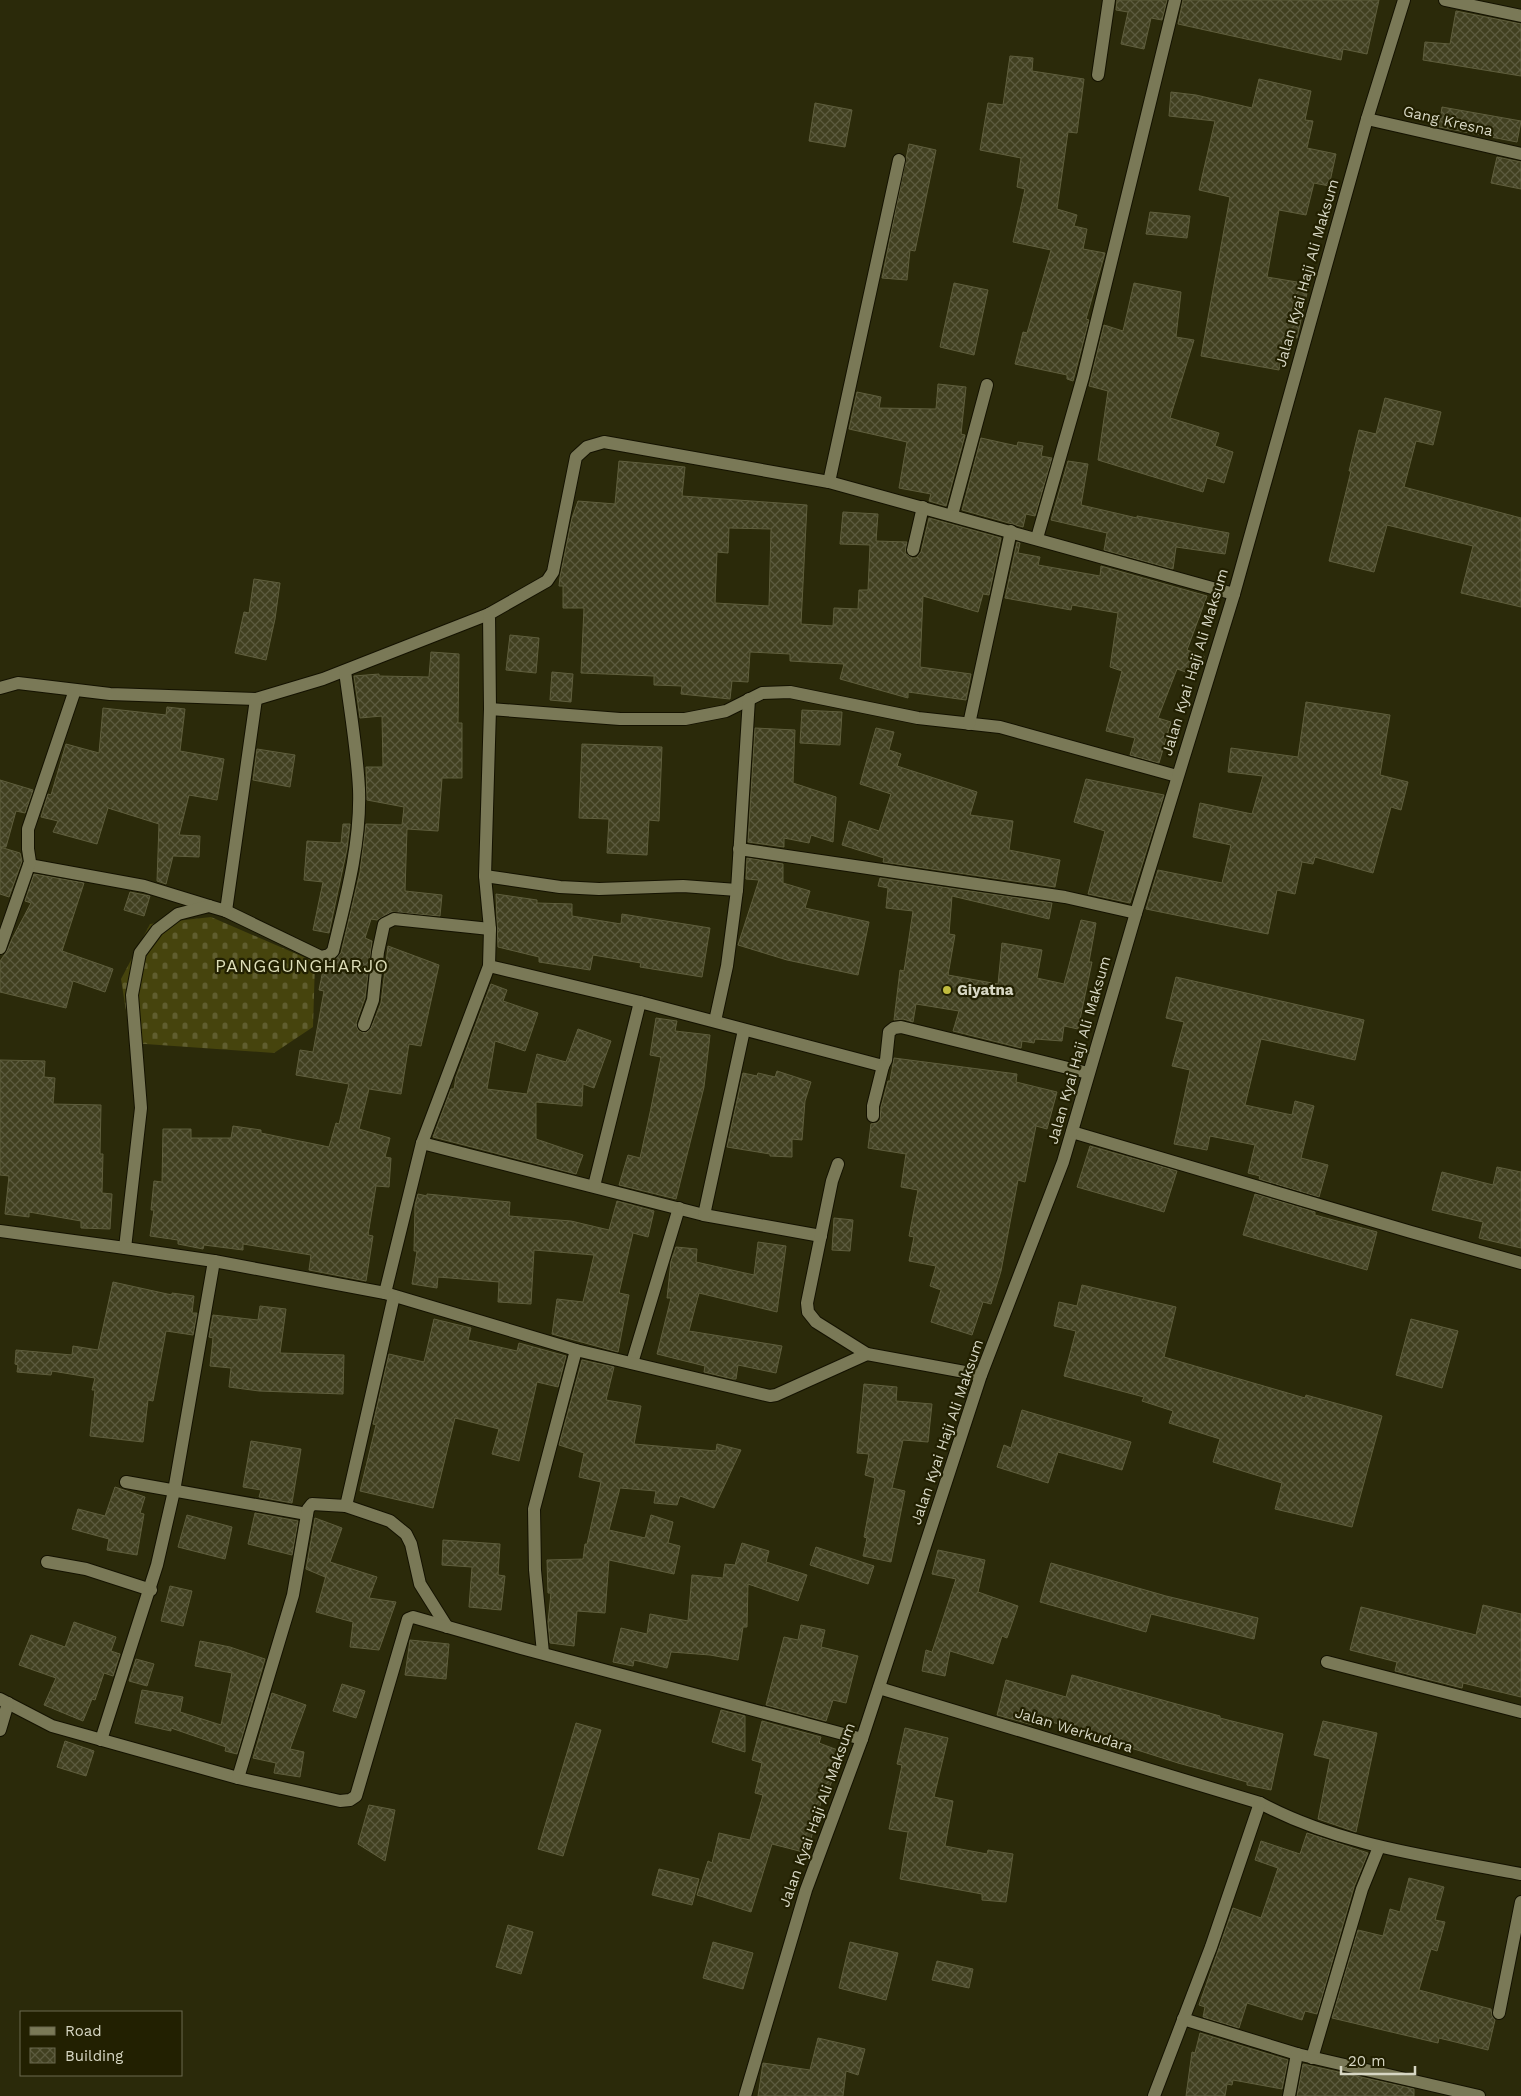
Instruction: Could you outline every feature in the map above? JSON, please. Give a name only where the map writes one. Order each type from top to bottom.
[{"type":"street","points":[[1098,75],[1109,0]]},
{"type":"street","points":[[1037,538],[1083,376],[1174,0]]},
{"type":"street","name":"Jalan Kyai Haji Ali Maksum","points":[[744,2096],[806,1890],[862,1739],[981,1375],[1063,1162],[1177,776],[1234,594],[1367,119],[1404,0]]},
{"type":"street","points":[[1445,0],[1521,16]]},
{"type":"street","name":"Gang Kresna","points":[[1367,119],[1521,154]]},
{"type":"street","points":[[828,482],[899,160]]},
{"type":"street","points":[[952,515],[988,385]]},
{"type":"street","points":[[0,688],[18,683],[110,694],[256,699],[345,671],[489,614],[547,581],[553,572],[576,458],[587,447],[604,442],[828,482],[1037,538],[1234,594]]},
{"type":"street","points":[[913,550],[923,507]]},
{"type":"street","points":[[969,724],[1011,531]]},
{"type":"street","points":[[346,1506],[422,1143],[489,966],[490,929],[485,876],[490,709],[489,614]]},
{"type":"street","points":[[29,865],[144,886],[226,911],[321,957],[329,955],[333,950],[348,892],[358,821],[359,789],[345,671]]},
{"type":"street","points":[[0,948],[29,865],[28,829],[75,690]]},
{"type":"street","points":[[490,709],[620,719],[686,719],[726,711],[762,693],[790,692],[918,718],[1000,727],[1177,776]]},
{"type":"street","points":[[226,911],[256,699]]},
{"type":"street","points":[[715,1021],[727,966],[737,890],[749,699]]},
{"type":"street","points":[[739,849],[1065,898],[1136,913]]},
{"type":"street","points":[[485,876],[560,888],[599,889],[683,886],[737,890]]},
{"type":"street","points":[[125,1248],[141,1108],[132,995],[140,953],[157,930],[178,914],[209,906]]},
{"type":"street","points":[[364,1025],[373,1000],[378,952],[384,924],[394,919],[490,929]]},
{"type":"street","points":[[489,966],[715,1021],[883,1066]]},
{"type":"street","points":[[594,1186],[640,1002]]},
{"type":"street","points":[[873,1116],[873,1106],[886,1060],[889,1032],[894,1028],[901,1028],[1088,1073]]},
{"type":"street","points":[[704,1215],[744,1030]]},
{"type":"street","points":[[1072,1132],[1521,1263]]},
{"type":"street","points":[[422,1143],[704,1215],[821,1236]]},
{"type":"street","points":[[838,1164],[832,1182],[807,1303],[808,1312],[816,1322],[867,1354],[981,1375]]},
{"type":"street","points":[[632,1363],[679,1208]]},
{"type":"street","points":[[0,1231],[214,1261],[390,1295],[576,1350],[770,1396],[867,1354]]},
{"type":"street","points":[[101,1740],[131,1645],[151,1590],[174,1491],[214,1261]]},
{"type":"street","points":[[543,1653],[535,1570],[534,1509],[576,1350]]},
{"type":"street","points":[[126,1482],[307,1514]]},
{"type":"street","points":[[238,1778],[293,1595],[307,1514],[312,1504],[346,1506],[390,1521],[406,1534],[411,1544],[420,1584],[447,1627]]},
{"type":"street","points":[[47,1562],[86,1569],[151,1590]]},
{"type":"street","points":[[0,1730],[4,1701],[52,1726],[238,1778],[340,1801],[350,1800],[356,1796],[410,1616],[862,1739]]},
{"type":"street","points":[[1326,1662],[1521,1712]]},
{"type":"street","name":"Jalan Werkudara","points":[[879,1688],[1260,1803],[1282,1815],[1379,1847],[1521,1874]]},
{"type":"street","points":[[1154,2096],[1211,1947],[1260,1803]]},
{"type":"street","points":[[1312,2058],[1362,1889],[1379,1847]]},
{"type":"street","points":[[1500,2013],[1521,1902]]},
{"type":"street","points":[[1183,2019],[1312,2058],[1479,2096]]},
{"type":"street","points":[[1289,2096],[1297,2054]]},
{"type":"green space","points":[[211,917],[315,962],[313,1027],[274,1053],[131,1043],[121,979],[150,924]]},
{"type":"building","points":[[1117,0],[1167,0],[1162,20],[1151,18],[1144,49],[1121,44],[1128,12],[1116,10]]},
{"type":"building","points":[[1183,0],[1379,0],[1367,54],[1343,49],[1341,60],[1178,24]]},
{"type":"building","points":[[1456,11],[1521,24],[1521,76],[1423,60],[1425,42],[1450,44]]},
{"type":"building","points":[[1010,56],[1033,58],[1032,71],[1084,79],[1077,133],[1068,132],[1057,209],[1077,215],[1074,226],[1087,229],[1083,249],[1105,253],[1086,319],[1089,320],[1073,381],[1067,379],[1067,375],[1015,364],[1023,332],[1027,333],[1051,250],[1013,242],[1025,189],[1017,187],[1021,158],[980,150],[988,103],[1003,105]]},
{"type":"building","points":[[1259,79],[1311,91],[1305,120],[1313,121],[1307,148],[1336,154],[1329,186],[1314,183],[1306,215],[1279,210],[1267,277],[1309,284],[1297,338],[1285,336],[1279,370],[1201,356],[1230,197],[1199,190],[1215,121],[1169,116],[1171,92],[1196,95],[1252,108]]},
{"type":"building","points":[[815,103],[852,110],[845,147],[809,141]]},
{"type":"building","points":[[1442,107],[1521,121],[1517,142],[1439,127]]},
{"type":"building","points":[[909,144],[936,150],[915,251],[910,250],[907,280],[882,278]]},
{"type":"building","points":[[1497,157],[1521,162],[1521,189],[1491,183]]},
{"type":"building","points":[[1150,212],[1190,216],[1187,238],[1146,234]]},
{"type":"building","points":[[954,283],[988,290],[974,355],[940,347]]},
{"type":"building","points":[[1134,283],[1181,292],[1176,337],[1194,340],[1170,418],[1219,433],[1215,446],[1233,452],[1224,483],[1207,478],[1203,492],[1098,460],[1108,391],[1089,386],[1104,325],[1123,331]]},
{"type":"building","points":[[938,384],[966,387],[961,434],[965,435],[946,506],[929,501],[931,494],[899,488],[907,442],[849,429],[857,392],[881,397],[879,408],[936,409]]},
{"type":"building","points":[[1385,398],[1441,412],[1433,445],[1416,441],[1404,487],[1521,518],[1521,607],[1461,593],[1473,546],[1387,525],[1374,572],[1329,561],[1359,430],[1376,434]]},
{"type":"building","points":[[981,438],[1017,446],[1018,442],[1043,446],[1041,456],[1052,458],[1035,516],[1026,514],[1023,527],[962,510]]},
{"type":"building","points":[[619,461],[685,467],[682,496],[807,505],[801,624],[833,626],[834,608],[858,609],[859,590],[868,590],[870,545],[840,544],[843,512],[878,514],[876,541],[907,542],[905,553],[912,558],[916,558],[921,552],[929,518],[1001,538],[989,595],[983,594],[978,612],[923,596],[920,667],[971,674],[966,700],[908,692],[908,698],[840,679],[844,664],[790,661],[790,654],[750,652],[748,682],[732,681],[730,699],[681,694],[682,686],[654,685],[654,676],[581,673],[584,608],[563,608],[563,586],[559,586],[560,577],[572,518],[578,501],[615,504]],"holes":[[[729,528],[771,529],[769,606],[715,603],[717,552],[728,553]]]},
{"type":"building","points":[[1068,461],[1088,464],[1081,505],[1137,518],[1137,516],[1229,533],[1225,554],[1176,547],[1173,569],[1104,550],[1107,533],[1051,520]]},
{"type":"building","points":[[1017,542],[1020,543],[1018,553],[1040,557],[1038,565],[1100,576],[1101,566],[1207,596],[1187,650],[1204,656],[1197,676],[1177,669],[1158,718],[1171,722],[1159,763],[1130,755],[1135,738],[1106,731],[1122,671],[1110,667],[1118,613],[1072,605],[1071,610],[1005,598]]},
{"type":"building","points":[[254,579],[280,583],[275,619],[266,660],[235,653],[244,612],[249,613]]},
{"type":"building","points":[[510,635],[539,638],[536,673],[506,670]]},
{"type":"building","points":[[431,652],[459,654],[458,723],[462,723],[462,778],[442,778],[438,831],[407,829],[405,891],[442,895],[440,916],[391,912],[377,920],[371,919],[365,938],[372,941],[365,998],[356,1023],[358,1030],[361,1032],[366,1033],[371,1028],[381,1003],[388,946],[439,965],[421,1046],[409,1044],[401,1094],[369,1089],[359,1129],[390,1138],[385,1157],[391,1158],[389,1187],[376,1186],[368,1235],[373,1236],[366,1281],[309,1270],[311,1255],[243,1244],[243,1250],[204,1245],[203,1249],[178,1244],[178,1240],[150,1236],[154,1210],[151,1210],[154,1181],[162,1182],[163,1129],[191,1129],[191,1138],[231,1138],[233,1126],[261,1130],[261,1133],[329,1147],[336,1123],[339,1124],[349,1084],[296,1075],[300,1050],[313,1052],[324,991],[319,990],[324,965],[334,961],[341,953],[360,872],[366,824],[402,825],[404,807],[367,800],[366,767],[383,767],[382,716],[360,718],[354,676],[379,674],[379,676],[429,677]]},
{"type":"building","points":[[552,672],[573,674],[571,702],[550,700]]},
{"type":"building","points":[[1306,702],[1390,715],[1380,775],[1408,782],[1401,810],[1391,807],[1373,873],[1315,857],[1313,864],[1302,862],[1295,894],[1277,890],[1268,934],[1146,909],[1158,870],[1222,883],[1231,845],[1193,837],[1200,803],[1252,814],[1263,776],[1228,772],[1231,748],[1298,757]]},
{"type":"building","points":[[167,707],[185,709],[180,751],[224,759],[217,800],[189,795],[179,835],[200,836],[199,857],[173,856],[166,884],[157,881],[159,824],[108,808],[97,844],[53,832],[58,821],[41,817],[48,794],[51,795],[66,744],[99,753],[103,708],[166,715]]},
{"type":"building","points":[[802,710],[842,712],[840,745],[800,743]]},
{"type":"building","points":[[755,728],[795,730],[793,783],[836,797],[833,842],[811,835],[809,843],[784,838],[784,847],[748,842]]},
{"type":"building","points":[[876,728],[894,732],[889,750],[901,754],[897,766],[977,792],[970,815],[1013,821],[1009,850],[1060,860],[1055,887],[883,862],[884,858],[842,845],[849,821],[879,831],[891,794],[860,784]]},
{"type":"building","points":[[582,744],[662,747],[659,821],[649,820],[647,855],[607,853],[609,819],[579,818]]},
{"type":"building","points":[[257,749],[295,755],[290,787],[253,780]]},
{"type":"building","points":[[1086,779],[1164,795],[1130,903],[1088,894],[1105,831],[1074,822]]},
{"type":"building","points":[[0,780],[33,790],[25,813],[16,811],[6,847],[0,847]]},
{"type":"building","points":[[343,824],[350,824],[347,849],[329,933],[313,930],[323,882],[304,880],[307,841],[341,843]]},
{"type":"building","points":[[0,847],[20,853],[22,861],[9,897],[0,894]]},
{"type":"building","points":[[747,858],[783,864],[783,883],[810,891],[805,908],[869,922],[858,975],[787,960],[738,945],[759,880],[746,879]]},
{"type":"building","points":[[34,874],[84,883],[62,951],[113,969],[105,992],[73,981],[66,1008],[0,992],[0,961],[31,903],[25,901]]},
{"type":"building","points":[[880,878],[1052,903],[1049,919],[952,896],[949,934],[955,935],[948,975],[998,984],[1002,943],[1042,950],[1037,978],[1064,984],[1081,920],[1096,923],[1089,962],[1092,962],[1078,1029],[1064,1026],[1062,1041],[1035,1039],[1034,1043],[1022,1041],[1021,1048],[953,1031],[959,1011],[916,1004],[913,1022],[903,1019],[894,1020],[900,970],[904,971],[913,911],[886,908],[888,888],[878,886]]},
{"type":"building","points":[[130,892],[150,896],[144,916],[124,910]]},
{"type":"building","points":[[496,894],[537,900],[537,903],[572,904],[572,916],[621,924],[622,914],[710,928],[702,977],[640,967],[641,963],[593,955],[590,970],[539,962],[539,957],[498,947]]},
{"type":"building","points":[[1176,977],[1364,1020],[1355,1060],[1261,1039],[1245,1105],[1292,1115],[1295,1101],[1314,1106],[1301,1158],[1328,1165],[1319,1197],[1259,1179],[1260,1176],[1248,1173],[1255,1145],[1210,1136],[1207,1150],[1174,1144],[1190,1070],[1172,1066],[1184,1022],[1166,1018]]},
{"type":"building","points":[[491,984],[507,990],[503,1001],[538,1013],[525,1051],[495,1041],[487,1089],[527,1094],[537,1054],[566,1062],[578,1029],[611,1041],[594,1088],[583,1084],[582,1106],[536,1102],[536,1139],[583,1155],[576,1174],[433,1137],[451,1089],[454,1089],[456,1077]]},
{"type":"building","points":[[656,1018],[677,1021],[675,1031],[710,1035],[704,1087],[676,1199],[619,1185],[628,1155],[640,1158],[661,1057],[650,1055]]},
{"type":"building","points":[[894,1058],[1017,1074],[1016,1082],[1057,1092],[1047,1129],[1036,1126],[1025,1182],[1018,1180],[1001,1271],[991,1304],[983,1302],[972,1335],[931,1322],[941,1290],[930,1286],[936,1266],[909,1261],[914,1237],[909,1236],[918,1190],[901,1187],[906,1154],[868,1148],[871,1124],[877,1123],[880,1120],[881,1107],[888,1081],[890,1081]]},
{"type":"building","points":[[0,1060],[45,1061],[44,1077],[55,1078],[53,1104],[101,1105],[100,1154],[103,1154],[102,1193],[112,1194],[110,1229],[81,1228],[81,1221],[29,1212],[29,1217],[5,1214],[9,1176],[0,1175]]},
{"type":"building","points":[[777,1071],[811,1082],[805,1101],[802,1140],[792,1139],[792,1157],[770,1156],[770,1154],[727,1147],[743,1073],[757,1076],[758,1073],[775,1077]]},
{"type":"building","points":[[1090,1146],[1177,1171],[1164,1212],[1077,1187]]},
{"type":"building","points":[[1497,1167],[1521,1172],[1521,1248],[1479,1238],[1483,1222],[1432,1210],[1442,1172],[1493,1185]]},
{"type":"building","points":[[418,1194],[510,1202],[509,1216],[571,1221],[609,1230],[617,1201],[654,1211],[648,1237],[633,1233],[619,1293],[629,1295],[618,1352],[552,1334],[557,1299],[583,1302],[594,1255],[534,1250],[531,1304],[498,1302],[499,1282],[438,1277],[437,1288],[412,1284],[417,1251],[414,1251],[415,1205]]},
{"type":"building","points":[[1255,1194],[1315,1212],[1315,1215],[1377,1232],[1367,1270],[1243,1235]]},
{"type":"building","points":[[834,1218],[853,1220],[850,1251],[832,1250]]},
{"type":"building","points":[[758,1242],[786,1246],[777,1312],[699,1293],[689,1331],[782,1346],[776,1373],[738,1365],[736,1379],[733,1379],[704,1372],[705,1366],[657,1354],[671,1298],[667,1298],[671,1261],[676,1247],[697,1249],[696,1262],[754,1275]]},
{"type":"building","points":[[113,1282],[172,1295],[172,1293],[194,1296],[192,1313],[197,1313],[193,1335],[166,1331],[153,1401],[148,1400],[143,1442],[90,1436],[95,1390],[92,1390],[95,1378],[52,1371],[51,1375],[17,1372],[18,1365],[15,1364],[16,1350],[72,1355],[73,1346],[98,1350]]},
{"type":"building","points":[[1082,1285],[1176,1307],[1164,1357],[1305,1398],[1306,1395],[1382,1416],[1352,1527],[1275,1509],[1282,1483],[1213,1462],[1220,1439],[1169,1423],[1173,1411],[1142,1401],[1144,1397],[1064,1376],[1076,1331],[1054,1326],[1059,1302],[1077,1306]]},
{"type":"building","points":[[260,1306],[286,1309],[280,1353],[344,1355],[343,1394],[259,1391],[229,1387],[231,1368],[210,1366],[213,1338],[209,1337],[213,1315],[258,1320]]},
{"type":"building","points":[[434,1319],[471,1328],[468,1340],[517,1351],[519,1343],[566,1356],[558,1387],[537,1382],[519,1461],[492,1454],[499,1429],[455,1418],[433,1508],[360,1491],[376,1425],[373,1424],[389,1354],[424,1362]]},
{"type":"building","points":[[1411,1319],[1458,1331],[1442,1388],[1396,1375]]},
{"type":"building","points":[[582,1360],[614,1367],[606,1400],[641,1406],[634,1444],[716,1451],[717,1444],[741,1450],[714,1508],[680,1496],[677,1505],[654,1503],[656,1491],[620,1488],[609,1530],[645,1538],[651,1515],[673,1522],[668,1543],[680,1546],[674,1574],[609,1560],[605,1613],[577,1611],[574,1646],[550,1643],[548,1622],[551,1593],[548,1593],[547,1560],[583,1559],[601,1482],[579,1477],[584,1453],[559,1445]]},
{"type":"building","points":[[864,1384],[897,1387],[896,1401],[932,1404],[928,1442],[903,1440],[892,1488],[905,1491],[891,1562],[863,1556],[867,1538],[864,1537],[875,1478],[865,1475],[869,1454],[857,1453]]},
{"type":"building","points":[[1022,1410],[1131,1442],[1122,1470],[1058,1452],[1048,1483],[997,1467],[1004,1445],[1011,1448]]},
{"type":"building","points":[[251,1441],[301,1449],[292,1503],[259,1497],[261,1490],[243,1487]]},
{"type":"building","points":[[115,1487],[145,1497],[140,1513],[144,1514],[137,1555],[107,1550],[109,1539],[72,1529],[78,1509],[105,1516]]},
{"type":"building","points":[[255,1513],[298,1521],[292,1555],[248,1544]]},
{"type":"building","points":[[187,1515],[232,1527],[225,1559],[178,1547]]},
{"type":"building","points":[[315,1518],[342,1528],[330,1562],[377,1577],[369,1598],[396,1602],[379,1650],[350,1647],[353,1622],[316,1612],[327,1572],[325,1577],[306,1569]]},
{"type":"building","points":[[443,1540],[500,1544],[498,1575],[505,1576],[501,1610],[469,1607],[472,1567],[442,1565]]},
{"type":"building","points":[[742,1543],[769,1551],[766,1562],[807,1575],[798,1601],[748,1584],[747,1627],[743,1627],[738,1660],[710,1655],[671,1652],[667,1668],[634,1660],[633,1666],[613,1662],[621,1628],[647,1634],[650,1614],[688,1621],[692,1575],[723,1578],[725,1564],[735,1565]]},
{"type":"building","points":[[816,1547],[874,1566],[868,1584],[810,1565]]},
{"type":"building","points":[[938,1550],[985,1560],[978,1592],[1018,1606],[1007,1638],[1002,1636],[993,1664],[950,1651],[945,1676],[922,1671],[926,1650],[932,1652],[956,1579],[932,1574]]},
{"type":"building","points":[[1051,1563],[1166,1596],[1258,1618],[1254,1639],[1151,1614],[1146,1632],[1040,1602]]},
{"type":"building","points":[[170,1586],[192,1591],[183,1626],[161,1621]]},
{"type":"building","points":[[1483,1605],[1521,1614],[1521,1697],[1463,1683],[1462,1688],[1395,1671],[1397,1662],[1350,1650],[1361,1607],[1476,1635]]},
{"type":"building","points":[[74,1622],[116,1637],[111,1651],[120,1654],[113,1676],[104,1673],[95,1700],[92,1699],[83,1721],[44,1705],[56,1678],[19,1665],[31,1635],[65,1647]]},
{"type":"building","points":[[801,1625],[825,1630],[821,1647],[858,1656],[846,1703],[833,1700],[826,1721],[766,1705],[784,1637],[798,1640]]},
{"type":"building","points":[[410,1640],[449,1644],[446,1679],[405,1675]]},
{"type":"building","points":[[200,1641],[230,1647],[265,1659],[237,1754],[225,1751],[226,1747],[171,1728],[171,1731],[135,1723],[142,1690],[183,1697],[180,1712],[221,1725],[232,1673],[195,1666]]},
{"type":"building","points":[[136,1659],[154,1664],[147,1686],[129,1681]]},
{"type":"building","points":[[1072,1675],[1220,1716],[1220,1718],[1283,1734],[1271,1790],[1247,1785],[1247,1782],[1178,1763],[1109,1741],[1109,1739],[1035,1717],[1033,1725],[997,1715],[1006,1680],[1066,1697]]},
{"type":"building","points":[[342,1684],[365,1691],[356,1718],[333,1711]]},
{"type":"building","points":[[272,1693],[306,1705],[290,1749],[304,1752],[300,1777],[274,1773],[276,1763],[253,1758]]},
{"type":"building","points":[[721,1710],[745,1716],[745,1752],[712,1742]]},
{"type":"building","points":[[762,1721],[821,1737],[819,1743],[843,1752],[830,1786],[826,1784],[807,1853],[772,1844],[751,1912],[697,1895],[708,1861],[712,1863],[719,1833],[750,1840],[763,1795],[755,1793],[762,1763],[752,1760]]},
{"type":"building","points":[[1323,1721],[1377,1733],[1356,1832],[1318,1819],[1330,1759],[1314,1755]]},
{"type":"building","points":[[576,1723],[601,1730],[563,1856],[538,1849]]},
{"type":"building","points":[[905,1728],[948,1738],[934,1797],[953,1801],[945,1846],[987,1854],[988,1850],[1013,1854],[1006,1902],[982,1900],[982,1894],[900,1879],[908,1832],[889,1829],[902,1765],[897,1764]]},
{"type":"building","points":[[65,1741],[94,1751],[86,1776],[57,1767]]},
{"type":"building","points":[[369,1805],[395,1810],[385,1861],[358,1844]]},
{"type":"building","points":[[1307,1833],[1368,1853],[1354,1887],[1317,2014],[1305,2011],[1302,2020],[1247,2003],[1239,2028],[1203,2017],[1205,2007],[1199,2005],[1233,1908],[1261,1918],[1278,1868],[1255,1860],[1261,1841],[1300,1854]]},
{"type":"building","points":[[659,1869],[699,1879],[692,1905],[652,1895]]},
{"type":"building","points":[[1409,1878],[1444,1887],[1435,1920],[1445,1922],[1437,1951],[1431,1949],[1419,1990],[1491,2009],[1495,2020],[1488,2050],[1439,2038],[1438,2043],[1332,2018],[1358,1930],[1383,1936],[1390,1909],[1400,1912]]},
{"type":"building","points":[[508,1925],[533,1932],[521,1974],[496,1967]]},
{"type":"building","points":[[713,1942],[753,1953],[743,1989],[703,1978]]},
{"type":"building","points":[[850,1942],[898,1953],[886,2000],[839,1988]]},
{"type":"building","points":[[937,1961],[973,1969],[969,1988],[932,1980]]},
{"type":"building","points":[[1200,2033],[1288,2060],[1282,2089],[1233,2080],[1232,2085],[1227,2084],[1225,2096],[1186,2096],[1192,2052],[1195,2053]]},
{"type":"building","points":[[818,2038],[865,2049],[858,2075],[846,2071],[843,2096],[758,2096],[763,2063],[810,2070]]},
{"type":"building","points":[[1303,2064],[1414,2089],[1414,2096],[1297,2096]]},
{"type":"place","name":"Giyatna","points":[[947,990]]},
{"type":"district","name":"PANGGUNGHARJO","points":[[302,965]]}]
